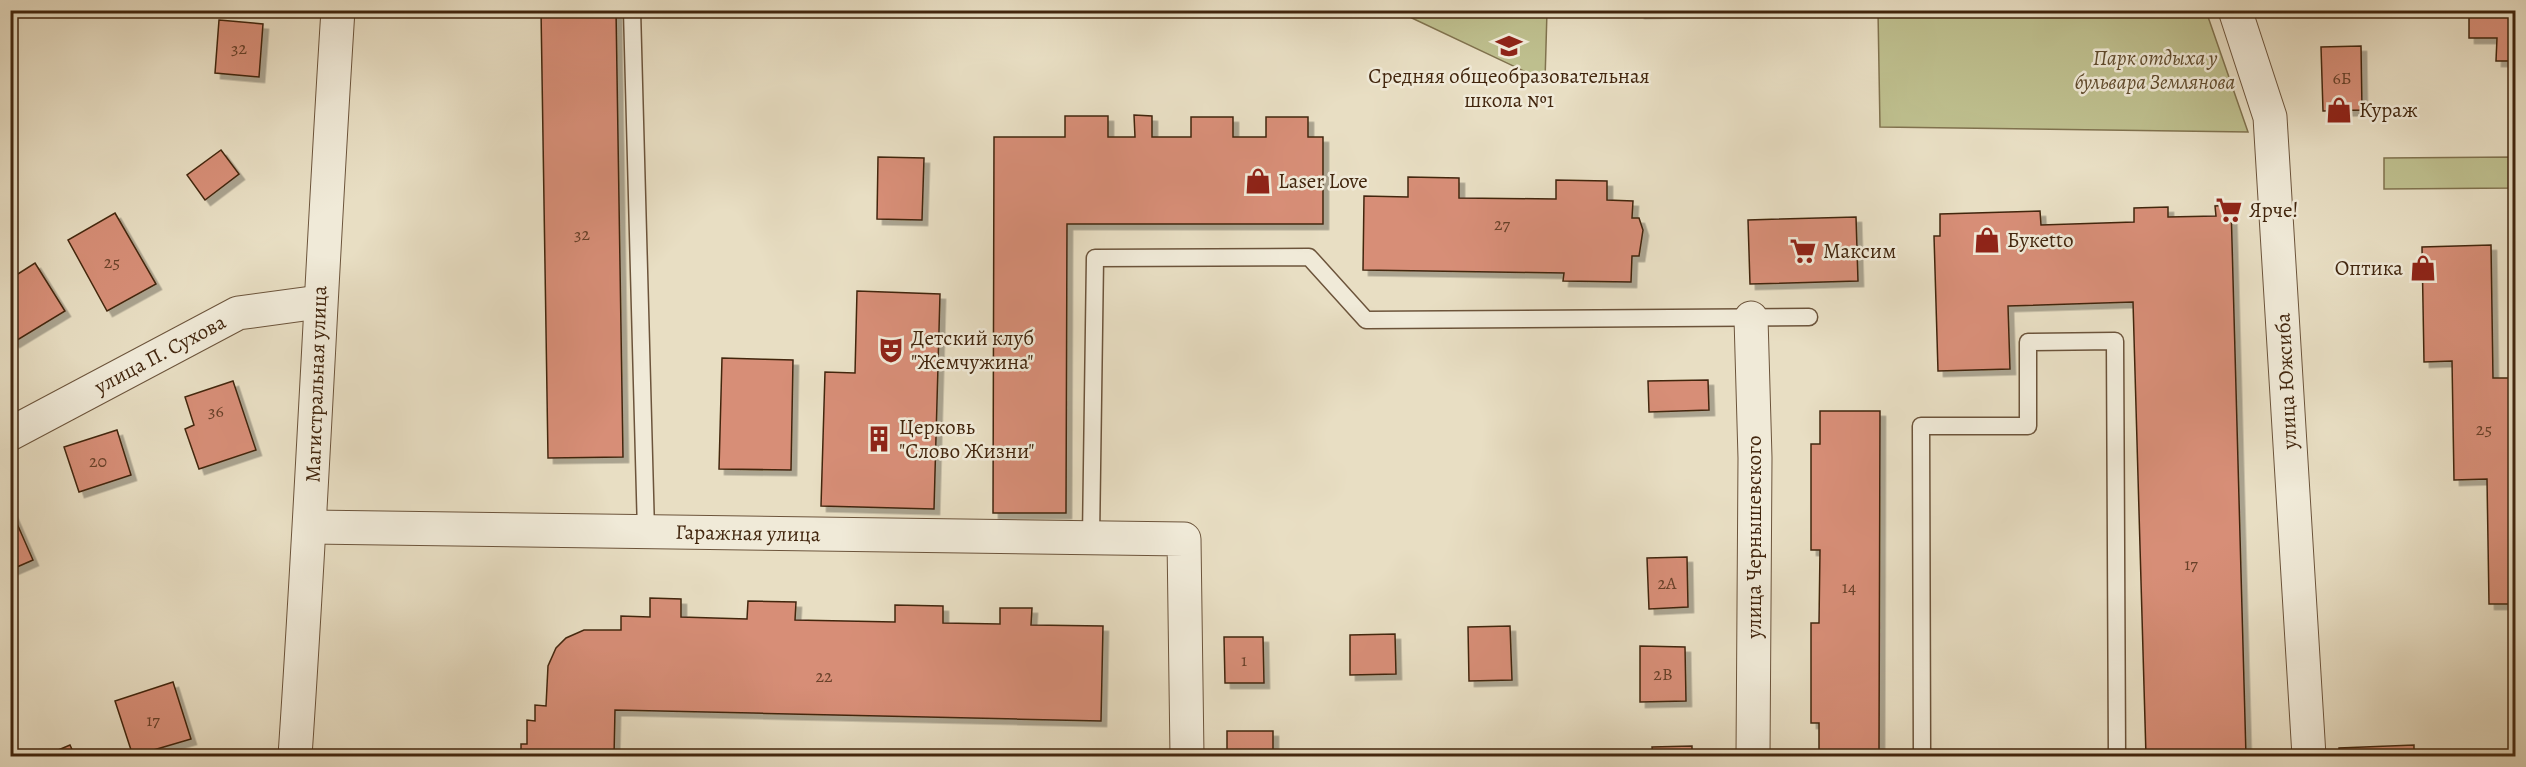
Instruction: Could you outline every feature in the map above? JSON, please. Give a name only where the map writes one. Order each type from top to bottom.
[{"type":"street","name":"Магистральная улица","points":[[295,756],[311,527],[319,302],[338,10]]},
{"type":"street","name":"улица Южсиба","points":[[2235,10],[2270,117],[2309,756]]},
{"type":"street","name":"улица П. Сухова","points":[[10,434],[238,313],[319,302]]},
{"type":"street","name":"улица Чернышевского","points":[[1751,318],[1755,458],[1753,756]]},
{"type":"street","name":"Гаражная улица","points":[[311,527],[1184,539],[1187,756]]},
{"type":"lane","points":[[632,10],[646,532]]},
{"type":"lane","points":[[1091,538],[1095,258],[1309,257],[1366,320],[1809,317]]},
{"type":"lane","points":[[1922,756],[1921,426],[2028,426],[2028,342],[2115,341],[2117,756]]},
{"type":"green space","name":"Средняя общеобразовательная школа №1","points":[[1397,11],[1547,11],[1545,81]]},
{"type":"green space","name":"Парк отдыха у бульвара Землянова","points":[[1878,11],[2206,11],[2248,132],[1880,127]]},
{"type":"green space","points":[[2515,157],[2515,188],[2384,189],[2384,158]]},
{"type":"building","points":[[541,10],[616,10],[623,457],[548,458]]},
{"type":"building","points":[[1638,10],[1740,10],[1740,11],[1639,13]]},
{"type":"building","points":[[2469,10],[2516,10],[2516,61],[2496,61],[2497,38],[2469,38]]},
{"type":"building","points":[[219,20],[263,24],[259,77],[215,73]]},
{"type":"building","points":[[2361,46],[2362,110],[2323,111],[2321,47]]},
{"type":"building","points":[[1134,115],[1152,116],[1152,137],[1191,137],[1191,117],[1233,117],[1233,137],[1266,137],[1266,117],[1308,117],[1308,137],[1323,137],[1323,224],[1067,224],[1066,513],[993,513],[994,137],[1065,137],[1065,116],[1108,116],[1108,137],[1135,137]]},
{"type":"building","points":[[221,150],[239,174],[205,200],[187,175]]},
{"type":"building","points":[[878,157],[924,158],[922,220],[877,219]]},
{"type":"building","points":[[1408,177],[1459,178],[1459,198],[1556,199],[1556,180],[1607,181],[1607,200],[1633,201],[1632,218],[1639,218],[1643,230],[1639,256],[1632,256],[1631,282],[1563,281],[1564,273],[1363,270],[1364,196],[1408,197]]},
{"type":"building","points":[[2231,205],[2246,756],[2146,756],[2133,302],[2008,306],[2010,369],[1938,371],[1934,236],[1940,236],[1940,214],[2040,211],[2041,225],[2134,222],[2134,208],[2168,207],[2168,217],[2216,216],[2215,206]]},
{"type":"building","points":[[115,213],[156,284],[107,311],[68,240]]},
{"type":"building","name":"Максим","points":[[1856,217],[1858,281],[1750,284],[1748,220]]},
{"type":"building","points":[[2491,245],[2493,378],[2516,378],[2516,604],[2489,604],[2487,479],[2454,480],[2452,361],[2424,362],[2422,247]]},
{"type":"building","points":[[35,263],[65,311],[14,342],[10,337],[10,279]]},
{"type":"building","name":"Церковь \"Слово Жизни\"","points":[[857,291],[940,294],[934,509],[821,506],[825,372],[855,373]]},
{"type":"building","points":[[722,358],[793,360],[791,470],[719,469]]},
{"type":"building","points":[[1708,380],[1709,410],[1649,412],[1648,381]]},
{"type":"building","points":[[233,381],[256,450],[199,469],[185,429],[194,425],[185,397]]},
{"type":"building","points":[[1820,411],[1880,411],[1879,756],[1819,756],[1819,723],[1811,723],[1811,623],[1819,623],[1820,550],[1811,550],[1811,444],[1820,444]]},
{"type":"building","points":[[117,430],[131,475],[79,492],[64,447]]},
{"type":"building","points":[[10,511],[33,560],[10,570]]},
{"type":"building","points":[[1687,557],[1688,607],[1649,609],[1647,558]]},
{"type":"building","points":[[650,598],[681,599],[681,617],[747,619],[748,601],[796,602],[795,620],[895,622],[895,605],[943,606],[943,623],[1000,624],[1000,608],[1032,608],[1031,625],[1103,626],[1101,721],[615,710],[614,756],[521,756],[521,744],[527,744],[527,720],[535,721],[535,705],[546,706],[548,666],[556,648],[566,638],[584,630],[621,630],[621,616],[650,617]]},
{"type":"building","points":[[1510,626],[1512,680],[1469,681],[1468,627]]},
{"type":"building","points":[[1395,634],[1396,674],[1350,675],[1350,635]]},
{"type":"building","points":[[1224,637],[1263,637],[1264,683],[1225,683]]},
{"type":"building","points":[[1640,646],[1685,647],[1686,701],[1640,702]]},
{"type":"building","points":[[173,682],[191,739],[133,756],[115,701]]},
{"type":"building","points":[[1227,731],[1273,731],[1273,756],[1227,756]]},
{"type":"building","points":[[70,745],[75,756],[44,756]]},
{"type":"building","points":[[2414,745],[2414,756],[2339,756],[2339,748]]},
{"type":"building","points":[[1692,746],[1692,756],[1653,756],[1652,747]]},
{"type":"place","name":"Средняя общеобразовательная школа №1","points":[[1509,46]]},
{"type":"place","name":"Кураж","points":[[2339,110]]},
{"type":"place","name":"Laser Love","points":[[1258,181]]},
{"type":"place","name":"Ярче!","points":[[2229,210]]},
{"type":"place","name":"Букеttо","points":[[1987,240]]},
{"type":"place","name":"Максим","points":[[1803,251]]},
{"type":"place","name":"Оптика","points":[[2423,268]]},
{"type":"place","name":"Детский клуб \"Жемчужина\"","points":[[891,350]]},
{"type":"place","name":"Церковь \"Слово Жизни\"","points":[[879,439]]}]
